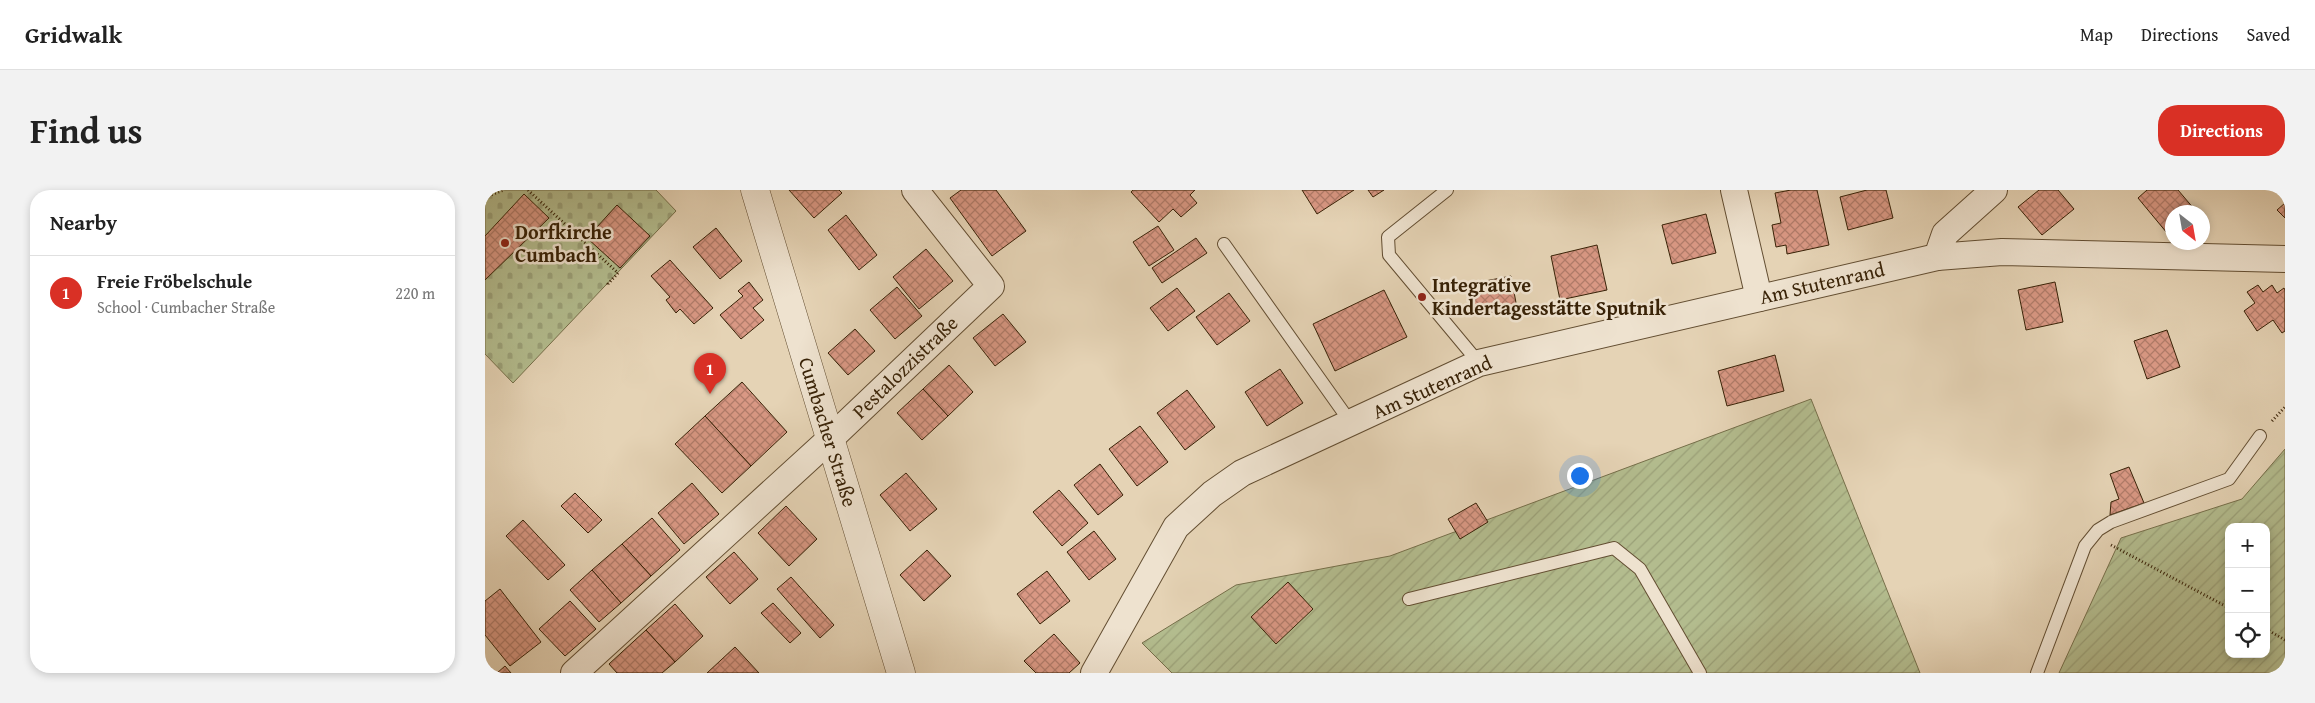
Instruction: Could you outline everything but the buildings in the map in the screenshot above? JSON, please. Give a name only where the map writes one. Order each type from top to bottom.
[{"type":"street","name":"Cumbacher Straße","points":[[755,190],[901,673]]},
{"type":"street","name":"Pestalozzistraße","points":[[574,673],[830,439],[991,286],[915,190]]},
{"type":"street","points":[[1734,190],[1759,298]]},
{"type":"street","points":[[1937,258],[1945,234],[1994,190]]},
{"type":"street","name":"Am Stutenrand","points":[[1094,673],[1176,527],[1212,494],[1242,473],[1479,363],[1937,258],[2002,252],[2285,259]]},
{"type":"lane","points":[[1447,190],[1388,237],[1389,255],[1479,363]]},
{"type":"lane","points":[[1223,244],[1351,423]]},
{"type":"lane","points":[[2037,673],[2085,546],[2098,530],[2111,522],[2229,479],[2260,436]]},
{"type":"lane","points":[[1409,598],[1614,548],[1640,569],[1700,673]]},
{"type":"path","points":[[485,197],[504,190]]},
{"type":"path","points":[[528,190],[618,273],[608,284],[609,286]]},
{"type":"path","points":[[2118,547],[2225,606]]},
{"type":"path","points":[[2270,631],[2285,640]]},
{"type":"green space","points":[[485,190],[656,190],[676,211],[513,383],[485,354]]},
{"type":"green space","points":[[1811,399],[1920,673],[1172,673],[1142,643],[1236,585],[1390,556]]},
{"type":"green space","points":[[2285,449],[2285,673],[2059,673],[2121,538],[2242,499]]},
{"type":"place","name":"Dorfkirche Cumbach","points":[[505,243]]},
{"type":"place","name":"Integrative Kindertagesstätte Sputnik","points":[[1422,297]]},
{"type":"place","name":"Freie Fröbelschule","points":[[710,394]]}]
